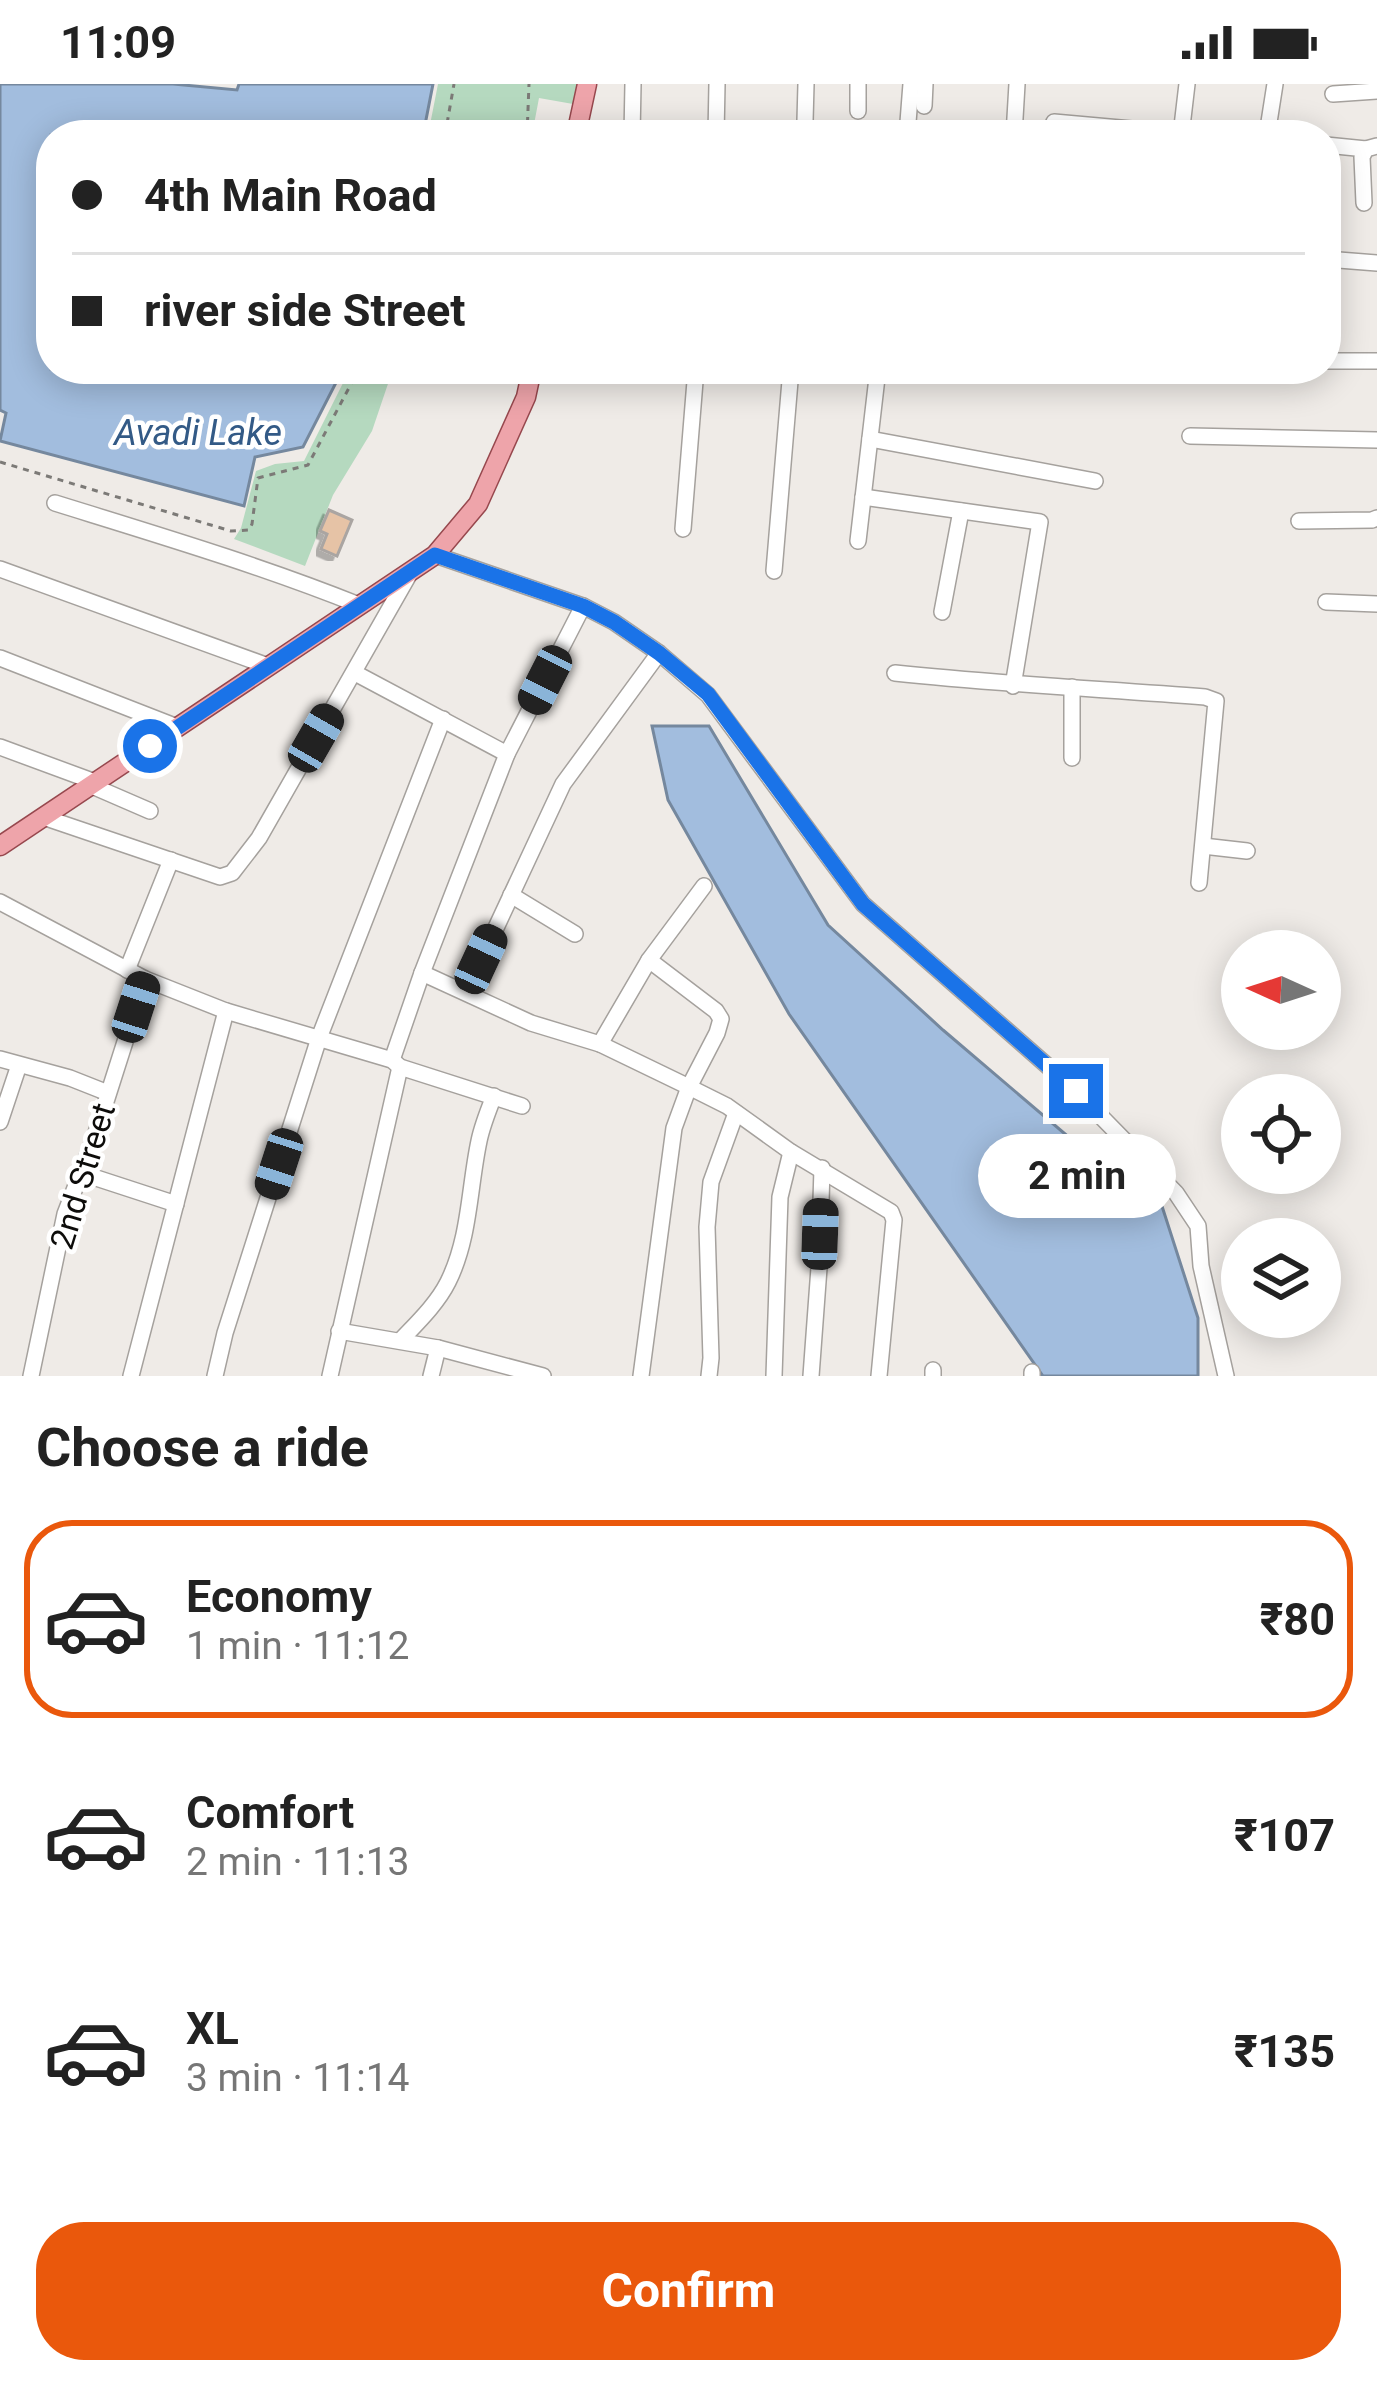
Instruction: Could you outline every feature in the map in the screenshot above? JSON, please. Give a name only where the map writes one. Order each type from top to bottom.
[{"type":"main road","points":[[579,120],[586,84]]},
{"type":"main road","points":[[1,844],[435,555],[478,504],[529,384]]},
{"type":"street","points":[[632,120],[633,84]]},
{"type":"street","points":[[716,120],[717,84]]},
{"type":"street","points":[[805,120],[806,84]]},
{"type":"street","points":[[858,84],[858,111]]},
{"type":"street","points":[[908,120],[911,84]]},
{"type":"street","points":[[924,106],[925,84]]},
{"type":"street","points":[[1015,120],[1017,84]]},
{"type":"street","points":[[1183,120],[1187,84]]},
{"type":"street","points":[[1269,120],[1275,84]]},
{"type":"street","points":[[1333,94],[1377,91]]},
{"type":"street","points":[[1341,146],[1372,148]]},
{"type":"street","points":[[1364,203],[1362,157],[1372,148]]},
{"type":"street","points":[[1341,260],[1377,263]]},
{"type":"street","points":[[1341,361],[1377,361]]},
{"type":"street","points":[[683,529],[696,384]]},
{"type":"street","points":[[774,571],[789,384]]},
{"type":"street","points":[[858,541],[876,384]]},
{"type":"street","points":[[1190,436],[1377,440]]},
{"type":"street","points":[[870,439],[1095,482]]},
{"type":"street","points":[[863,496],[1040,522],[1013,686]]},
{"type":"street","points":[[55,503],[208,549],[359,605]]},
{"type":"street","points":[[942,612],[961,511]]},
{"type":"street","points":[[1299,521],[1377,518]]},
{"type":"street","points":[[435,555],[583,606],[659,653],[708,694],[863,904],[1076,1091],[1176,1193],[1198,1226],[1201,1266],[1226,1376]]},
{"type":"street","points":[[0,568],[268,666]]},
{"type":"street","points":[[43,817],[220,877],[232,873],[259,838],[413,569]]},
{"type":"street","points":[[1326,602],[1377,604]]},
{"type":"street","points":[[330,1376],[396,1064],[422,973],[507,754],[583,606]]},
{"type":"street","points":[[466,992],[563,784],[659,653]]},
{"type":"street","points":[[0,658],[177,727]]},
{"type":"street","points":[[355,673],[507,754]]},
{"type":"street","points":[[895,674],[1216,701],[1199,883]]},
{"type":"street","points":[[1072,687],[1072,758]]},
{"type":"street","points":[[215,1376],[319,1038],[442,719]]},
{"type":"street","points":[[0,747],[93,783],[150,812]]},
{"type":"street","points":[[1203,846],[1247,851]]},
{"type":"street","points":[[127,970],[171,860]]},
{"type":"street","points":[[600,1043],[649,960],[704,886]]},
{"type":"street","points":[[511,895],[575,934]]},
{"type":"street","points":[[0,902],[145,979],[226,1011],[522,1106]]},
{"type":"street","points":[[641,1376],[674,1128],[722,1019],[649,960]]},
{"type":"street","points":[[422,973],[531,1022],[600,1043],[689,1087],[891,1212],[880,1376]]},
{"type":"street","name":"2nd Street","points":[[31,1376],[65,1214],[145,979]]},
{"type":"street","points":[[131,1376],[226,1011]]},
{"type":"street","points":[[0,1058],[109,1093]]},
{"type":"street","points":[[0,1122],[19,1065]]},
{"type":"street","points":[[400,1341],[448,1283],[460,1250],[478,1145],[494,1096]]},
{"type":"street","points":[[709,1376],[709,1204],[736,1113]]},
{"type":"street","points":[[774,1376],[777,1235],[791,1151]]},
{"type":"street","points":[[811,1376],[822,1168]]},
{"type":"street","points":[[81,1173],[176,1204]]},
{"type":"street","points":[[339,1331],[438,1348],[517,1373],[543,1376]]},
{"type":"street","points":[[431,1376],[438,1348]]},
{"type":"path","points":[[448,120],[454,84]]},
{"type":"path","points":[[528,120],[530,84]]},
{"type":"path","points":[[0,462],[244,532],[252,524],[258,478],[308,465],[351,384]]},
{"type":"green space","points":[[438,84],[577,84],[573,104],[539,98],[535,120],[431,120]]},
{"type":"green space","points":[[342,384],[388,384],[372,431],[333,495],[305,566],[234,539],[256,471],[304,461]]},
{"type":"water","name":"Avadi Lake","points":[[0,84],[173,84],[237,90],[239,84],[433,84],[426,120],[36,120],[36,384],[335,384],[303,447],[255,457],[244,506],[0,441],[6,413],[0,410]]},
{"type":"water","points":[[652,726],[709,726],[828,925],[1078,1145],[1160,1200],[1198,1318],[1198,1376],[1043,1376],[789,1014],[668,800]]},
{"type":"building","points":[[329,510],[352,520],[337,556],[321,549],[327,534],[320,531]]},
{"type":"route","points":[[150,746],[435,555],[583,606],[659,653],[708,694],[863,904],[1076,1091]]}]
